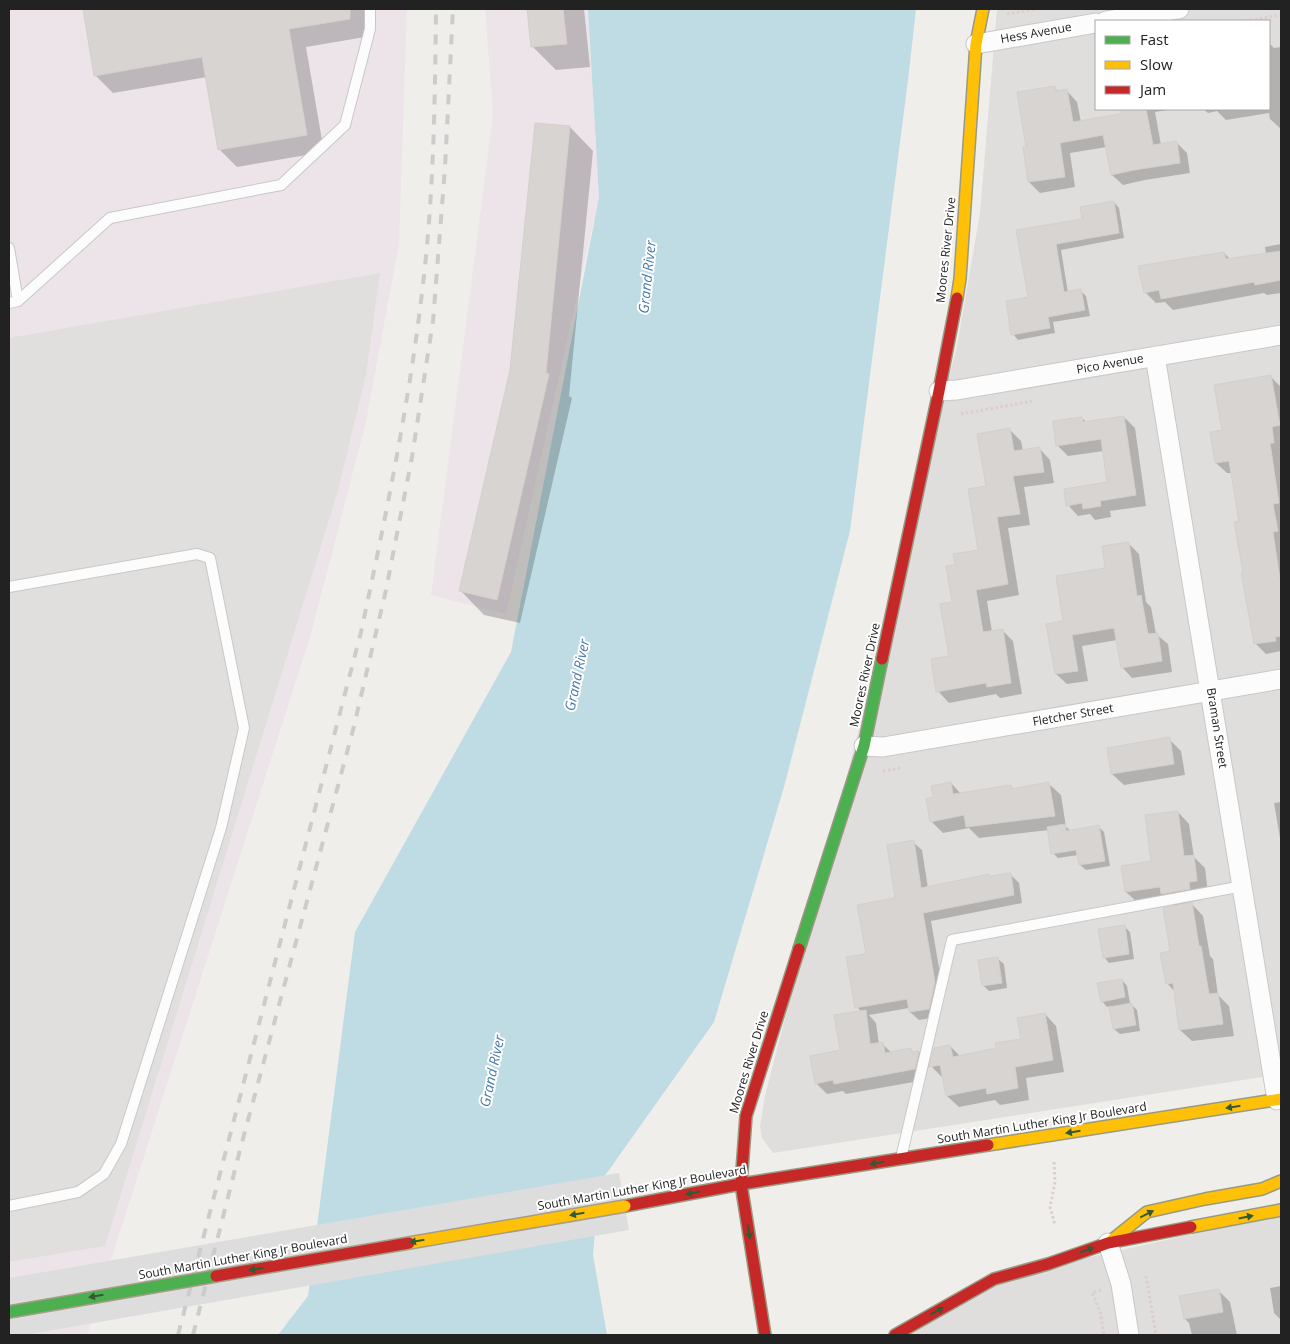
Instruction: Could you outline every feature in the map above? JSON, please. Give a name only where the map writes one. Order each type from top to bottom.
[{"type":"main road","name":"Moores River Drive","points":[[765,1335],[741,1184],[746,1116],[864,746],[939,391],[960,279],[976,44],[983,9]]},
{"type":"main road","name":"South Martin Luther King Jr Boulevard","points":[[9,1312],[625,1206],[741,1184],[1280,1101]]},
{"type":"main road","points":[[1108,1243],[1147,1212],[1262,1189],[1281,1181]]},
{"type":"main road","points":[[895,1335],[994,1279],[1048,1264],[1108,1243],[1281,1210]]},
{"type":"street","points":[[1112,20],[1179,9]]},
{"type":"street","name":"Hess Avenue","points":[[976,44],[1095,23]]},
{"type":"street","name":"Pico Avenue","points":[[939,391],[957,390],[1281,335]]},
{"type":"street","name":"Braman Street","points":[[1155,356],[1280,1101]]},
{"type":"street","name":"Fletcher Street","points":[[864,746],[883,747],[1281,679]]},
{"type":"street","points":[[1108,1243],[1121,1284],[1129,1335]]},
{"type":"lane","points":[[13,302],[110,218],[281,185],[345,125],[370,29],[370,9]]},
{"type":"lane","points":[[9,248],[13,302]]},
{"type":"lane","points":[[9,588],[197,554],[210,558],[244,728],[222,828],[121,1144],[104,1174],[78,1192],[9,1206]]},
{"type":"lane","points":[[900,1159],[952,940],[1243,886]]},
{"type":"path","points":[[1000,15],[1037,9]]},
{"type":"path","points":[[1251,20],[1281,15]]},
{"type":"path","points":[[1054,1162],[1055,1182],[1050,1207],[1055,1226]]},
{"type":"path","points":[[1146,1276],[1156,1335]]},
{"type":"shaded area","points":[[9,9],[407,9],[399,244],[366,422],[311,634],[87,1335],[9,1335]]},
{"type":"shaded area","points":[[485,9],[588,9],[599,197],[506,614],[431,595],[493,115]]},
{"type":"shaded area","points":[[997,9],[1281,9],[1281,1074],[773,1153],[762,1138],[760,1126],[765,1096],[957,346],[980,213]]},
{"type":"shaded area","points":[[380,273],[366,375],[337,494],[105,1246],[9,1262],[9,338]]},
{"type":"shaded area","points":[[1281,1214],[1281,1335],[895,1335],[994,1279]]},
{"type":"water","name":"Grand River","points":[[588,9],[916,9],[850,531],[784,787],[714,1022],[599,1184],[593,1255],[607,1335],[278,1335],[308,1296],[355,932],[511,652],[599,197]]},
{"type":"pier","points":[[619,1173],[629,1230],[25,1335],[9,1335],[9,1278]]},
{"type":"building","points":[[83,9],[350,9],[350,19],[289,29],[307,135],[218,150],[202,57],[94,76]]},
{"type":"building","points":[[527,9],[563,9],[567,44],[531,47]]},
{"type":"building","points":[[1055,86],[1056,91],[1067,89],[1073,122],[1120,114],[1120,110],[1146,110],[1153,145],[1177,141],[1180,163],[1111,175],[1103,135],[1060,143],[1065,177],[1028,182],[1023,147],[1026,147],[1017,92]]},
{"type":"building","points":[[535,123],[570,126],[546,373],[549,374],[497,600],[459,591],[510,370]]},
{"type":"building","points":[[1114,201],[1119,233],[1056,244],[1064,292],[1081,289],[1085,310],[1048,317],[1050,328],[1011,335],[1006,301],[1028,297],[1016,230],[1082,219],[1080,207]]},
{"type":"building","points":[[1281,251],[1281,280],[1255,285],[1254,282],[1161,299],[1159,290],[1144,293],[1138,266],[1224,252],[1226,259]]},
{"type":"building","points":[[1271,375],[1280,425],[1272,427],[1274,443],[1270,443],[1279,503],[1273,504],[1278,531],[1273,532],[1281,586],[1281,636],[1275,637],[1276,641],[1254,644],[1234,522],[1239,521],[1229,461],[1215,463],[1210,432],[1222,430],[1214,385]]},
{"type":"building","points":[[1124,416],[1136,495],[1100,501],[1101,506],[1083,509],[1082,503],[1066,506],[1064,489],[1107,482],[1101,439],[1056,446],[1053,421],[1082,417],[1083,422]]},
{"type":"building","points":[[1010,428],[1014,451],[1040,447],[1044,472],[1013,476],[1020,514],[997,517],[1008,584],[976,590],[983,632],[1003,629],[1011,683],[987,687],[986,683],[936,692],[931,659],[949,656],[940,604],[952,602],[946,566],[955,565],[953,554],[978,550],[968,489],[986,486],[977,434]]},
{"type":"building","points":[[1129,542],[1137,596],[1141,595],[1148,634],[1158,633],[1162,661],[1121,668],[1114,628],[1072,635],[1078,671],[1055,674],[1046,624],[1063,621],[1056,576],[1105,568],[1102,546]]},
{"type":"building","points":[[1170,737],[1174,764],[1111,774],[1107,748]]},
{"type":"building","points":[[951,782],[953,794],[1011,785],[1011,789],[1049,782],[1055,816],[966,827],[964,815],[930,822],[926,799],[933,797],[931,786]]},
{"type":"building","points":[[1178,811],[1184,856],[1194,855],[1197,881],[1189,882],[1190,889],[1161,894],[1160,887],[1125,892],[1121,866],[1151,861],[1145,815]]},
{"type":"building","points":[[1065,824],[1066,831],[1099,825],[1105,861],[1079,865],[1076,850],[1051,854],[1047,827]]},
{"type":"building","points":[[914,840],[921,888],[989,874],[989,876],[1011,873],[1014,895],[923,913],[935,982],[929,1009],[909,1012],[907,999],[855,1008],[846,957],[866,954],[857,905],[895,898],[887,845]]},
{"type":"building","points":[[1192,902],[1209,994],[1218,993],[1223,1024],[1179,1030],[1173,983],[1166,984],[1160,953],[1170,951],[1163,908]]},
{"type":"building","points":[[1125,925],[1129,954],[1103,958],[1098,929]]},
{"type":"building","points":[[998,957],[1002,983],[982,986],[978,960]]},
{"type":"building","points":[[1122,979],[1125,997],[1101,1002],[1097,983]]},
{"type":"building","points":[[1132,1003],[1136,1025],[1113,1029],[1109,1007]]},
{"type":"building","points":[[866,1010],[870,1044],[883,1042],[885,1053],[911,1048],[912,1052],[919,1051],[915,1069],[834,1084],[833,1080],[815,1084],[810,1056],[840,1050],[834,1015]]},
{"type":"building","points":[[1045,1013],[1053,1060],[1015,1067],[1018,1088],[987,1094],[986,1088],[946,1096],[940,1065],[929,1067],[934,1048],[950,1045],[953,1057],[996,1048],[995,1043],[1021,1039],[1017,1018]]},
{"type":"building","points":[[1219,1289],[1223,1312],[1184,1319],[1179,1296]]},
{"type":"railway","points":[[178,1335],[361,632],[389,496],[406,404],[425,266],[432,170],[436,9]]},
{"type":"railway","points":[[193,1335],[240,1150],[353,730],[386,590],[412,457],[433,321],[445,168],[453,9]]},
{"type":"traffic: fast","points":[[799,949],[864,746],[882,659]]},
{"type":"traffic: fast","points":[[9,1312],[216,1276]]},
{"type":"traffic: slow","points":[[957,298],[960,279],[976,44],[983,9]]},
{"type":"traffic: slow","points":[[988,1145],[1281,1099]]},
{"type":"traffic: slow","points":[[1112,1240],[1147,1212],[1262,1189],[1281,1181]]},
{"type":"traffic: slow","points":[[409,1243],[625,1206]]},
{"type":"traffic: slow","points":[[1191,1227],[1281,1210]]},
{"type":"traffic: jam","points":[[882,659],[957,298]]},
{"type":"traffic: jam","points":[[765,1335],[741,1184],[746,1116],[799,949]]},
{"type":"traffic: jam","points":[[625,1206],[741,1184],[988,1145]]},
{"type":"traffic: jam","points":[[895,1335],[994,1279],[1048,1264],[1108,1243],[1191,1227]]},
{"type":"traffic: jam","points":[[216,1276],[409,1243]]}]
